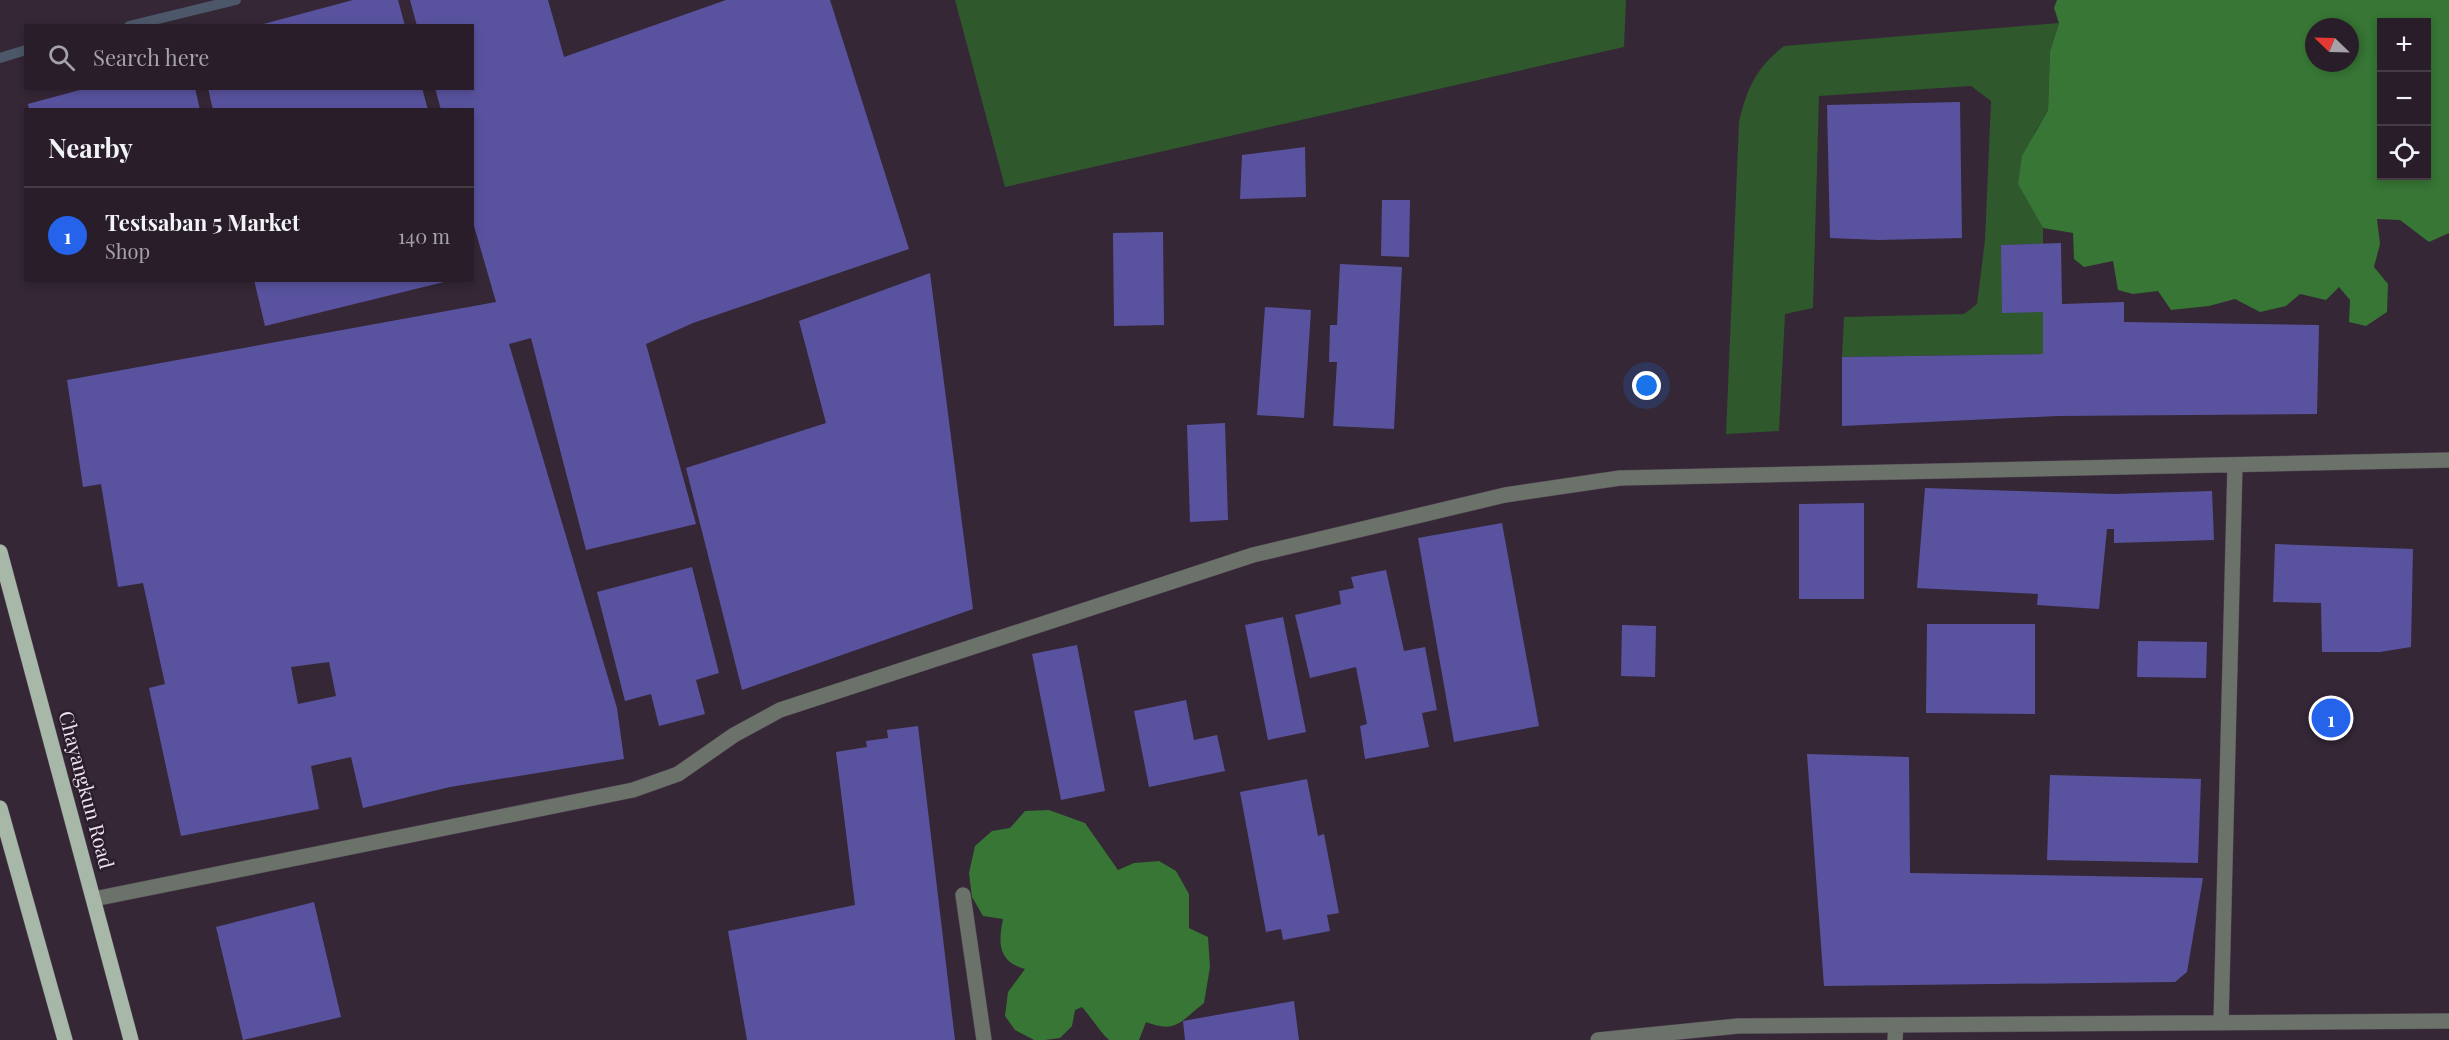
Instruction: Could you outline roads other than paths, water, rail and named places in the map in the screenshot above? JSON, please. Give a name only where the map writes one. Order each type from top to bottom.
[{"type":"main road","name":"Chayangkun Road","points":[[0,552],[131,1040]]},
{"type":"main road","points":[[0,808],[65,1040]]},
{"type":"street","points":[[94,899],[633,790],[678,774],[734,735],[780,710],[1253,555],[1505,495],[1620,478],[2449,460]]},
{"type":"street","points":[[2221,1023],[2235,465]]},
{"type":"street","points":[[963,895],[984,1040]]},
{"type":"street","points":[[1598,1040],[1738,1026],[1896,1032],[2221,1023],[2449,1021]]},
{"type":"waterway","points":[[137,24],[236,0]]},
{"type":"waterway","points":[[0,58],[24,51]]},
{"type":"place","name":"Testsaban 5 Market","points":[[2331,718]]}]
